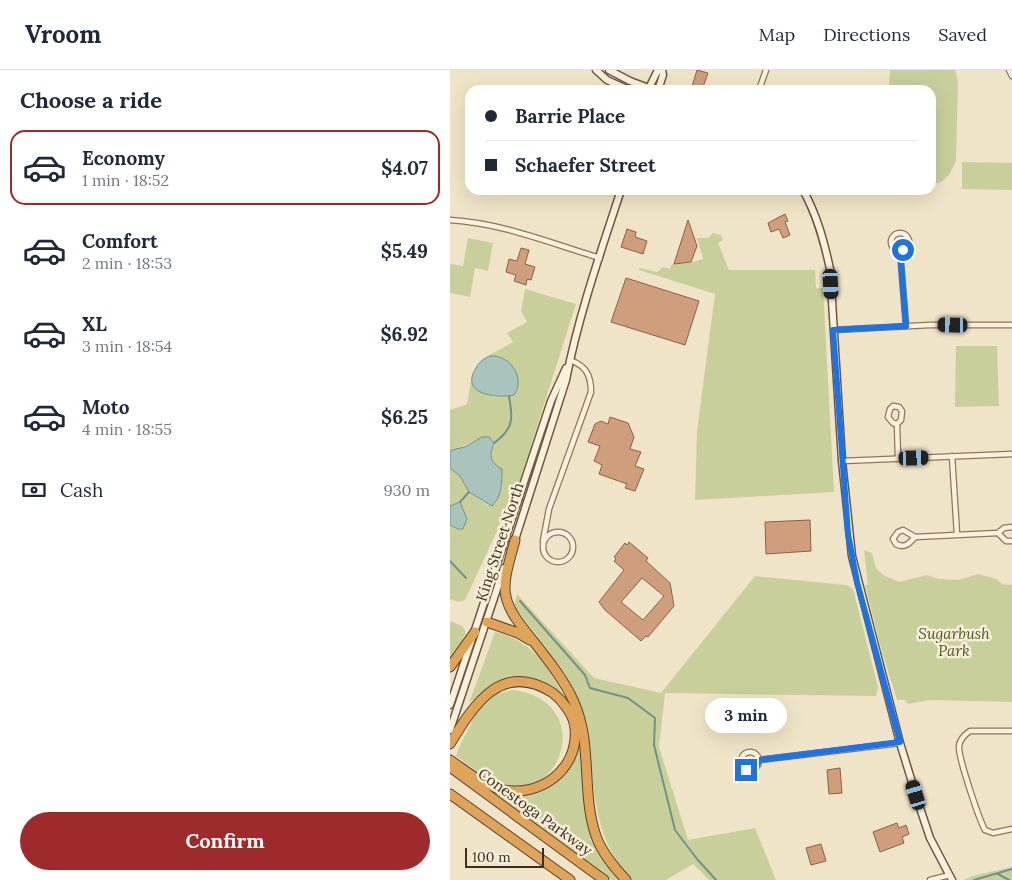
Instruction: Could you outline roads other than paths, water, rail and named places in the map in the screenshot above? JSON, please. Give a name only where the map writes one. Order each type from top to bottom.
[{"type":"highway","points":[[515,540],[506,586],[506,597],[517,619],[566,686],[581,721],[586,751],[589,806],[596,837],[610,863],[626,880]]},
{"type":"highway","points":[[487,622],[529,639],[542,652]]},
{"type":"highway","points":[[450,667],[475,632]]},
{"type":"highway","points":[[450,744],[466,716],[485,694],[506,684],[524,681],[541,686],[556,696],[567,707],[575,727],[574,749],[563,770],[547,784],[525,791],[500,789],[485,783],[456,769],[450,760]]},
{"type":"highway","name":"Conestoga Parkway","points":[[456,769],[604,880]]},
{"type":"highway","points":[[450,794],[570,880]]},
{"type":"main road","points":[[596,70],[616,85]]},
{"type":"main road","points":[[609,70],[638,85]]},
{"type":"main road","points":[[654,85],[658,70]]},
{"type":"main road","points":[[656,85],[663,75],[662,70]]},
{"type":"main road","name":"King Street North","points":[[450,730],[515,540],[566,380],[570,360],[619,195]]},
{"type":"main road","points":[[806,195],[824,238],[830,269],[848,534],[857,582],[900,742],[930,838],[951,877]]},
{"type":"main road","name":"King Street North","points":[[450,705],[551,401],[570,360]]},
{"type":"street","points":[[762,85],[766,70]]},
{"type":"street","points":[[1009,70],[1012,76]]},
{"type":"street","points":[[450,220],[470,221],[510,229],[600,258]]},
{"type":"street","points":[[898,233],[904,234],[909,241],[906,249],[900,251],[895,250],[890,243],[892,237],[898,233]]},
{"type":"street","points":[[900,251],[906,326]]},
{"type":"street","points":[[833,330],[906,326],[1012,325]]},
{"type":"street","points":[[544,541],[551,533],[560,532],[570,537],[573,551],[571,556],[563,562],[552,562],[544,554],[544,541],[549,509],[590,392],[591,381],[588,372],[582,365],[570,360]]},
{"type":"street","points":[[897,424],[898,458]]},
{"type":"street","points":[[842,461],[1012,454]]},
{"type":"street","points":[[952,456],[957,534]]},
{"type":"street","points":[[915,537],[908,544],[901,546],[896,544],[893,539],[898,532],[903,530],[915,537],[998,533],[1004,528],[1012,527]]},
{"type":"street","points":[[998,533],[1006,541],[1012,541]]},
{"type":"street","points":[[1012,731],[970,731],[962,738],[959,750],[977,811],[985,830],[993,833],[1012,829]]},
{"type":"street","points":[[759,760],[900,742]]},
{"type":"street","points":[[747,752],[756,754],[759,760],[758,765],[751,770],[743,768],[740,762],[742,756],[747,752]]},
{"type":"street","points":[[930,880],[951,877]]},
{"type":"water","points":[[491,356],[504,359],[514,369],[518,382],[514,395],[498,396],[482,393],[472,384],[472,377],[477,366],[484,359]]},
{"type":"water","points":[[482,437],[489,437],[494,443],[491,452],[492,459],[502,469],[500,494],[492,506],[469,492],[460,476],[450,468],[450,453],[452,450],[465,447]]},
{"type":"water","points":[[460,502],[467,519],[463,529],[450,525],[450,506]]},
{"type":"waterway","points":[[494,443],[509,428],[511,417],[509,396]]},
{"type":"waterway","points":[[460,502],[469,492]]},
{"type":"waterway","points":[[450,561],[466,578]]},
{"type":"waterway","points":[[520,601],[585,675],[590,688],[628,698],[655,718],[654,745],[675,830],[716,880]]},
{"type":"waterway","points":[[974,880],[1012,869]]},
{"type":"waterway","points":[[998,874],[1009,880]]},
{"type":"park label","name":"Sugarbush Park","points":[[954,642]]}]
